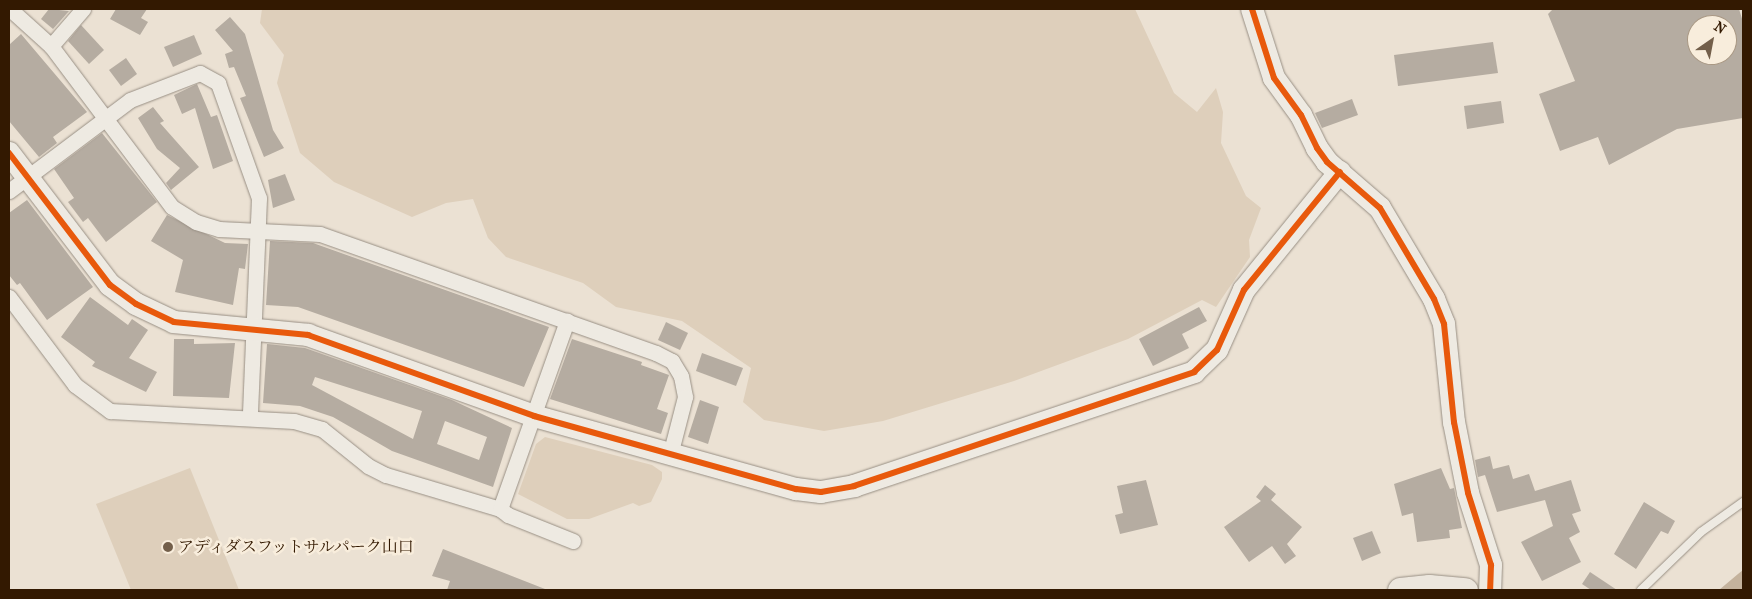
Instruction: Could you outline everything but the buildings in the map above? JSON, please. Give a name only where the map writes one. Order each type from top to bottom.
[{"type":"main road","points":[[1400,590],[1429,587],[1465,590]]},
{"type":"street","points":[[10,9],[51,46],[172,207],[196,222],[219,229],[320,234],[567,321],[672,362],[681,376],[685,397],[670,455]]},
{"type":"street","points":[[51,46],[82,9]]},
{"type":"street","points":[[1252,9],[1274,78],[1301,115],[1317,148],[1340,172],[1380,208],[1434,298],[1444,324],[1454,422],[1468,493],[1491,565],[1490,590]]},
{"type":"street","points":[[9,191],[130,100],[200,73],[218,82],[259,198],[256,231],[255,330],[250,416]]},
{"type":"street","points":[[9,153],[110,285],[136,304],[174,322],[308,334],[534,416],[796,489],[821,492],[854,486],[1194,372],[1217,350],[1244,290],[1340,172]]},
{"type":"street","points":[[9,297],[74,385],[110,411],[250,416],[294,421],[322,429],[368,466],[386,475],[500,509],[573,541]]},
{"type":"street","points":[[500,509],[567,321]]},
{"type":"lane","points":[[1641,590],[1701,532],[1743,502]]},
{"type":"shaded area","points":[[262,9],[1135,9],[1174,93],[1197,112],[1216,88],[1223,112],[1221,143],[1246,196],[1261,208],[1249,240],[1250,257],[1216,307],[1202,300],[1128,339],[1014,381],[883,421],[824,431],[764,420],[743,402],[751,368],[682,321],[616,307],[583,283],[506,257],[488,238],[473,199],[446,203],[412,217],[334,182],[300,153],[277,83],[284,55],[260,23]]},
{"type":"shaded area","points":[[545,437],[652,465],[662,472],[662,479],[651,502],[639,506],[633,503],[589,519],[567,519],[518,494],[536,444]]},
{"type":"shaded area","name":"アディダスフットサルパーク山口","points":[[190,468],[239,590],[131,590],[96,504]]},
{"type":"shaded area","points":[[1743,570],[1743,590],[1719,590],[1738,574]]},
{"type":"cycle path","points":[[1252,9],[1274,78],[1301,115],[1317,148],[1327,162],[1380,208],[1434,299],[1444,324],[1454,422],[1468,493],[1491,565],[1490,590]]},
{"type":"cycle path","points":[[9,153],[110,285],[136,304],[174,322],[308,335],[534,416],[796,489],[821,492],[854,486],[1194,372],[1217,350],[1244,290],[1340,172]]},
{"type":"place","name":"アディダスフットサルパーク山口","points":[[168,547]]}]
